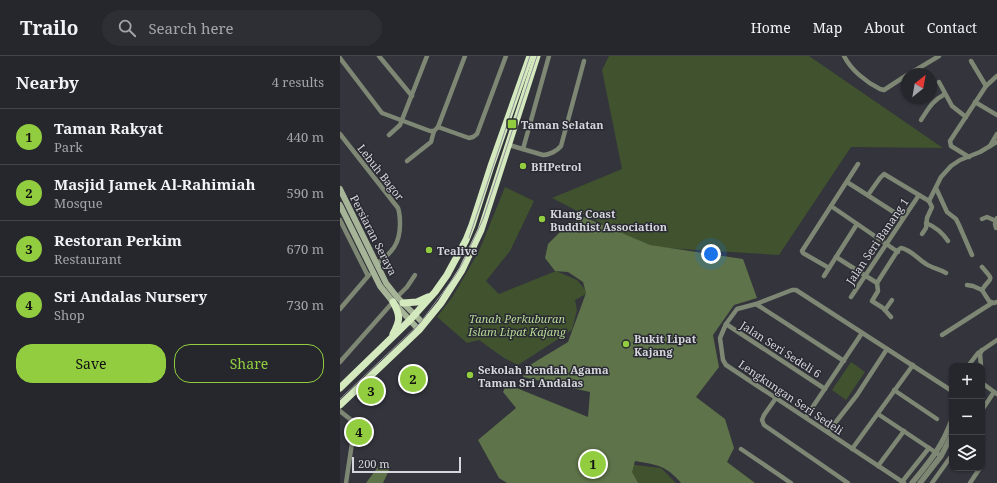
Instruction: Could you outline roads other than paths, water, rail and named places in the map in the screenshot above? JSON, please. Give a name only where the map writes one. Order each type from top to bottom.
[{"type":"highway","points":[[340,388],[413,317],[435,292],[447,275],[466,240],[472,225],[530,56]]},
{"type":"highway","points":[[340,405],[422,327],[453,286],[475,245],[537,56]]},
{"type":"highway","points":[[403,303],[421,301],[435,292]]},
{"type":"highway","points":[[390,341],[399,322],[395,300]]},
{"type":"main road","name":"Persiaran Seraya","points":[[340,189],[359,236],[370,274],[380,286],[422,327]]},
{"type":"main road","name":"Persiaran Seraya","points":[[341,207],[376,264],[395,300],[403,303],[413,317]]},
{"type":"street","points":[[379,56],[412,96]]},
{"type":"street","points":[[389,135],[400,126],[427,56]]},
{"type":"street","points":[[407,161],[428,145],[433,138],[465,56]]},
{"type":"street","points":[[340,58],[379,110],[402,121],[430,131],[436,129],[469,138],[477,134],[506,56]]},
{"type":"street","points":[[523,149],[549,56]]},
{"type":"street","points":[[844,56],[852,69],[880,89],[884,90],[901,79]]},
{"type":"street","points":[[919,68],[939,56]]},
{"type":"street","points":[[509,145],[541,155],[546,155],[560,148],[584,61]]},
{"type":"street","points":[[971,61],[986,86]]},
{"type":"street","points":[[969,157],[954,148],[950,143],[986,86],[997,76]]},
{"type":"street","points":[[938,82],[952,106],[966,117]]},
{"type":"street","points":[[921,120],[931,103],[945,94]]},
{"type":"street","points":[[975,102],[997,115]]},
{"type":"street","name":"Lebuh Bagor","points":[[340,134],[398,208],[400,214],[399,237],[397,244],[388,255],[376,264]]},
{"type":"street","points":[[989,147],[997,134]]},
{"type":"street","points":[[929,201],[941,178],[951,166],[997,142]]},
{"type":"street","points":[[829,268],[802,251],[858,164]]},
{"type":"street","points":[[868,195],[884,174],[929,201],[932,206],[926,218],[926,228],[922,234]]},
{"type":"street","points":[[847,182],[903,218]]},
{"type":"street","points":[[936,188],[946,212],[956,219],[972,254]]},
{"type":"street","name":"Jalan Seri Banang 1","points":[[851,298],[919,195]]},
{"type":"street","points":[[831,206],[898,252]]},
{"type":"street","points":[[982,219],[988,217],[996,220],[996,228]]},
{"type":"street","name":"Persiaran Seraya","points":[[340,220],[370,274]]},
{"type":"street","points":[[926,223],[944,234],[948,241]]},
{"type":"street","points":[[824,276],[857,224]]},
{"type":"street","points":[[891,317],[885,310],[872,301],[878,291],[877,284],[901,248],[904,248],[927,265],[946,273]]},
{"type":"street","points":[[836,257],[877,284]]},
{"type":"street","points":[[982,267],[991,279],[982,290]]},
{"type":"street","points":[[340,308],[370,274]]},
{"type":"street","points":[[340,362],[408,287],[415,276]]},
{"type":"street","points":[[967,285],[982,290],[989,301],[995,302]]},
{"type":"street","name":"Lengkungan Seri Sedeli","points":[[903,483],[726,365],[723,360],[720,338],[726,324],[737,309],[756,304],[792,290],[796,290],[949,389]]},
{"type":"street","points":[[885,310],[892,300]]},
{"type":"street","points":[[942,335],[995,302]]},
{"type":"street","points":[[756,304],[844,361]]},
{"type":"street","name":"Jalan Seri Sedeli 6","points":[[726,324],[825,389]]},
{"type":"street","points":[[806,417],[862,333]]},
{"type":"street","points":[[970,363],[976,355],[997,340]]},
{"type":"street","points":[[828,432],[856,396],[887,349]]},
{"type":"street","points":[[981,363],[980,354],[982,350]]},
{"type":"street","points":[[852,449],[913,365]]},
{"type":"street","points":[[985,385],[995,393],[985,406]]},
{"type":"street","points":[[894,390],[937,419]]},
{"type":"street","points":[[776,398],[764,414],[762,420],[764,425],[848,483]]},
{"type":"street","points":[[340,411],[355,423],[346,483]]},
{"type":"street","points":[[878,414],[938,454]]},
{"type":"street","points":[[912,483],[938,454],[949,428]]},
{"type":"street","points":[[878,466],[904,432]]},
{"type":"street","points":[[920,483],[949,439]]},
{"type":"street","points":[[903,483],[929,448]]},
{"type":"street","points":[[741,449],[791,483]]},
{"type":"street","points":[[932,483],[949,459]]},
{"type":"street","points":[[970,483],[978,471]]},
{"type":"tram line","points":[[469,238],[530,56]]},
{"type":"tram line","points":[[340,399],[420,323],[455,276],[462,264],[483,219],[537,56]]},
{"type":"place","name":"Taman Selatan","points":[[512,124]]},
{"type":"place","name":"BHPetrol","points":[[523,166]]},
{"type":"place","name":"Klang Coast Buddhist Association","points":[[542,219]]},
{"type":"place","name":"Tealive","points":[[429,250]]},
{"type":"place","name":"Bukit Lipat Kajang","points":[[626,344]]},
{"type":"place","name":"Sekolah Rendah Agama Taman Sri Andalas","points":[[470,375]]},
{"type":"place","name":"Masjid Jamek Al-Rahimiah","points":[[413,379]]},
{"type":"place","name":"Restoran Perkim","points":[[371,391]]},
{"type":"place","name":"Sri Andalas Nursery","points":[[359,432]]},
{"type":"place","name":"Taman Rakyat","points":[[593,464]]},
{"type":"park label","name":"Tanah Perkuburan Islam Lipat Kajang","points":[[517,324]]}]
